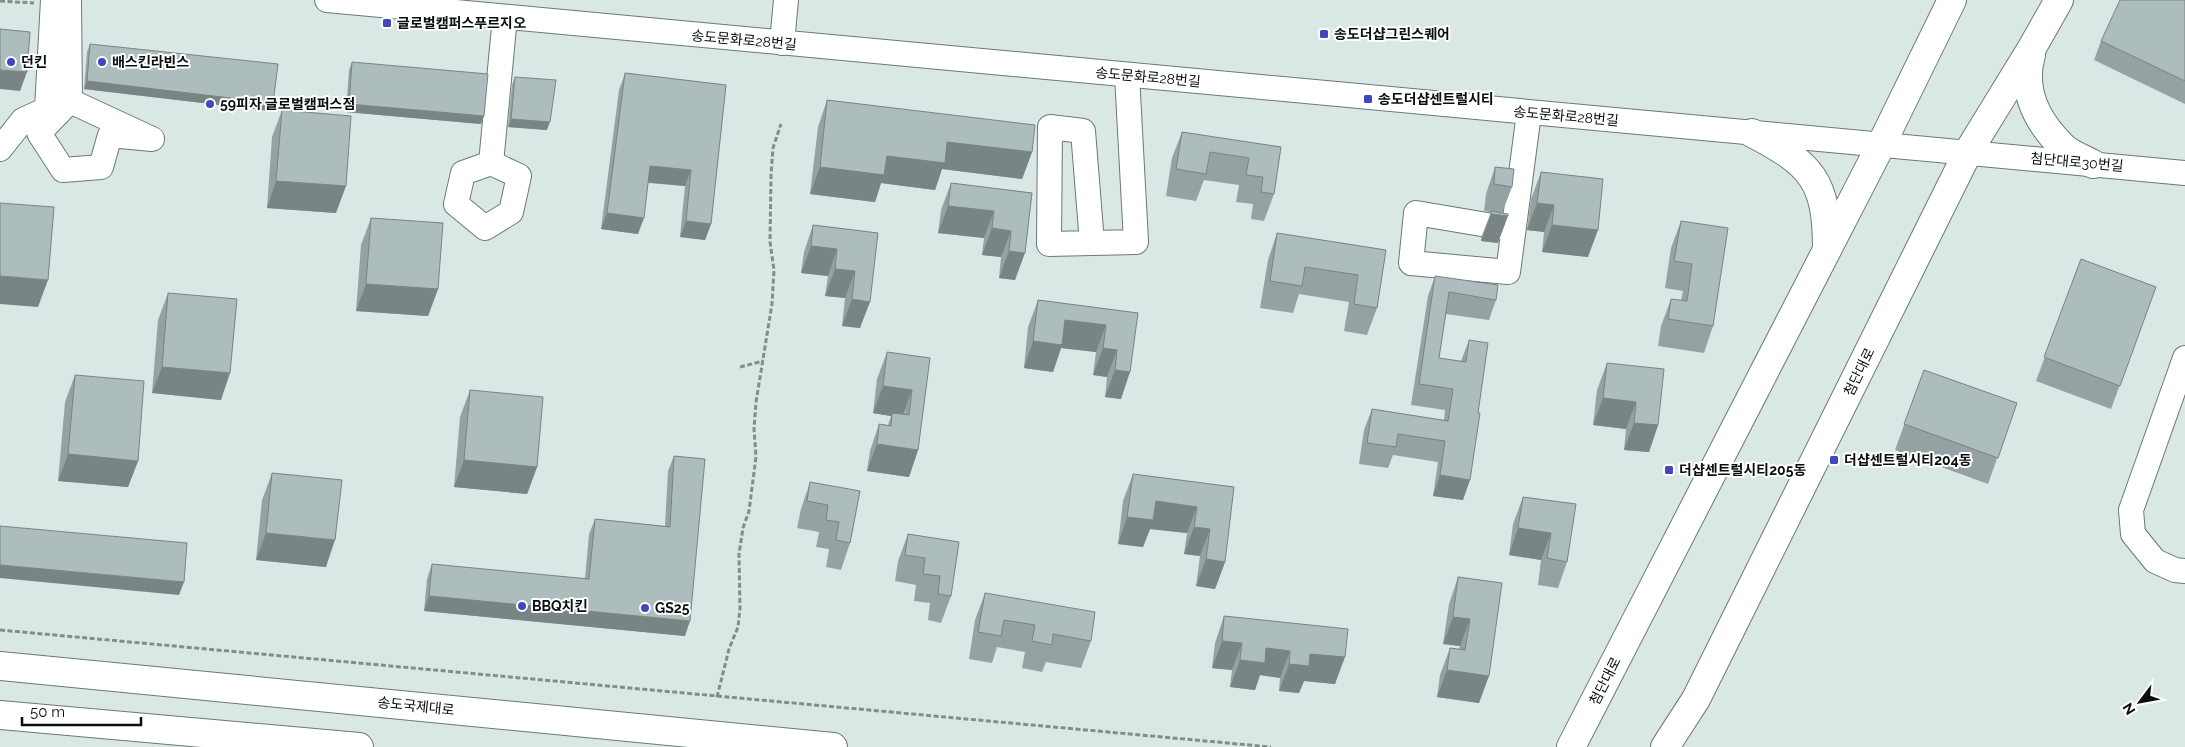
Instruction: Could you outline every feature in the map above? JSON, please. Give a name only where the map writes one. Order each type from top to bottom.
[{"type":"main road","name":"첨단대로","points":[[1571,747],[1828,249],[1952,0]]},
{"type":"main road","name":"첨단대로","points":[[1665,747],[1696,699],[1968,152],[2059,0]]},
{"type":"main road","points":[[2033,46],[2027,70],[2028,91],[2042,121],[2064,148],[2094,164]]},
{"type":"main road","points":[[1752,133],[1784,150],[1807,169],[1821,193],[1827,222],[1828,249]]},
{"type":"main road","name":"송도국제대로","points":[[0,666],[833,747]]},
{"type":"main road","points":[[1688,747],[1687,736],[1696,699]]},
{"type":"main road","points":[[0,716],[359,747]]},
{"type":"street","points":[[69,0],[70,101]]},
{"type":"street","name":"송도문화로28번길","points":[[327,0],[1529,113],[1968,152]]},
{"type":"street","points":[[782,43],[786,0]]},
{"type":"street","points":[[0,149],[22,120],[47,109],[45,2]]},
{"type":"street","points":[[491,163],[505,17]]},
{"type":"street","points":[[1092,243],[1083,131],[1050,127],[1049,244],[1136,242],[1127,75]]},
{"type":"street","points":[[1505,228],[1416,213],[1411,263],[1508,272],[1529,113]]},
{"type":"street","name":"첨단대로30번길","points":[[1968,152],[2185,173]]},
{"type":"street","points":[[2185,358],[2131,510],[2133,534],[2155,561],[2175,570],[2185,571]]},
{"type":"path","points":[[0,1],[45,2]]},
{"type":"path","points":[[717,697],[729,649],[738,627],[740,608],[739,554],[743,528],[749,511],[756,457],[754,429],[772,304],[774,270],[770,242],[771,175],[773,148],[781,124]]},
{"type":"path","points":[[740,367],[763,361]]},
{"type":"path","points":[[0,630],[1272,747]]},
{"type":"building","points":[[2120,0],[2185,0],[2185,81],[2101,41]]},
{"type":"building","points":[[0,29],[30,32],[27,72],[0,70]]},
{"type":"building","points":[[90,44],[278,64],[273,103],[87,81]]},
{"type":"building","points":[[352,62],[488,74],[484,116],[349,104]]},
{"type":"building","points":[[625,73],[726,85],[711,224],[686,221],[691,170],[650,166],[644,218],[607,213]]},
{"type":"building","points":[[515,77],[556,80],[550,122],[511,119]]},
{"type":"building","points":[[827,100],[1035,125],[1032,152],[947,142],[945,163],[887,156],[884,175],[820,167]]},
{"type":"building","points":[[282,110],[351,116],[346,186],[276,181]]},
{"type":"building","points":[[1182,132],[1281,147],[1274,194],[1261,192],[1263,177],[1246,175],[1249,158],[1210,152],[1206,174],[1176,169]]},
{"type":"building","points":[[1495,167],[1514,169],[1512,187],[1494,184]]},
{"type":"building","points":[[1541,172],[1603,179],[1598,230],[1552,225],[1554,205],[1537,203]]},
{"type":"building","points":[[951,183],[1032,193],[1025,253],[1009,251],[1011,231],[992,228],[994,211],[948,206]]},
{"type":"building","points":[[0,203],[54,207],[48,280],[0,276]]},
{"type":"building","points":[[1491,211],[1508,214],[1508,216],[1491,214]]},
{"type":"building","points":[[371,218],[443,223],[438,289],[366,284]]},
{"type":"building","points":[[1681,221],[1728,228],[1713,326],[1668,319],[1671,299],[1687,301],[1692,264],[1674,261]]},
{"type":"building","points":[[813,225],[878,233],[870,302],[852,299],[855,271],[835,269],[837,249],[811,246]]},
{"type":"building","points":[[1277,233],[1386,250],[1377,308],[1354,304],[1358,275],[1305,267],[1302,286],[1270,281]]},
{"type":"building","points":[[2081,259],[2156,287],[2120,386],[2044,357]]},
{"type":"building","points":[[1435,276],[1498,285],[1496,300],[1449,292],[1439,358],[1466,362],[1469,340],[1488,343],[1470,480],[1440,475],[1445,441],[1398,434],[1396,447],[1367,443],[1372,409],[1448,421],[1453,389],[1419,384]]},
{"type":"building","points":[[168,293],[237,299],[230,373],[162,367]]},
{"type":"building","points":[[1038,300],[1138,313],[1130,372],[1115,370],[1117,350],[1103,348],[1106,325],[1065,320],[1062,345],[1033,341]]},
{"type":"building","points":[[887,352],[930,358],[918,450],[877,444],[879,424],[891,426],[892,413],[909,415],[912,390],[883,386]]},
{"type":"building","points":[[1607,363],[1664,369],[1658,425],[1634,423],[1636,402],[1603,398]]},
{"type":"building","points":[[1924,370],[2017,403],[1998,458],[1904,424]]},
{"type":"building","points":[[75,375],[144,381],[138,461],[68,454]]},
{"type":"building","points":[[470,390],[543,397],[537,467],[464,460]]},
{"type":"building","points":[[674,456],[705,459],[690,621],[429,596],[432,564],[589,579],[595,519],[670,527]]},
{"type":"building","points":[[272,473],[342,480],[335,540],[266,533]]},
{"type":"building","points":[[1133,474],[1234,487],[1225,562],[1206,559],[1210,529],[1194,527],[1197,507],[1156,501],[1153,520],[1127,517]]},
{"type":"building","points":[[810,482],[860,491],[850,543],[836,540],[839,522],[826,520],[828,505],[807,501]]},
{"type":"building","points":[[1523,497],[1576,504],[1567,562],[1547,558],[1551,533],[1518,528]]},
{"type":"building","points":[[0,526],[187,543],[184,582],[0,565]]},
{"type":"building","points":[[908,534],[959,542],[951,596],[938,594],[940,576],[923,574],[925,558],[905,555]]},
{"type":"building","points":[[1458,577],[1502,583],[1489,676],[1447,670],[1450,648],[1465,650],[1470,619],[1453,617]]},
{"type":"building","points":[[985,593],[1095,612],[1091,641],[1053,634],[1052,645],[1032,641],[1035,625],[1004,620],[1001,636],[978,632]]},
{"type":"building","points":[[1224,616],[1348,629],[1345,657],[1310,654],[1309,666],[1289,664],[1290,651],[1266,648],[1265,663],[1240,660],[1242,643],[1222,641]]},
{"type":"place","name":"글로벌캠퍼스푸르지오","points":[[387,23]]},
{"type":"place","name":"송도더샵그린스퀘어","points":[[1324,34]]},
{"type":"place","name":"던킨","points":[[11,62]]},
{"type":"place","name":"배스킨라빈스","points":[[102,62]]},
{"type":"place","name":"송도더샵센트럴시티","points":[[1368,99]]},
{"type":"place","name":"59피자 글로벌캠퍼스점","points":[[210,104]]},
{"type":"place","name":"더샵센트럴시티204동","points":[[1834,460]]},
{"type":"place","name":"더샵센트럴시티205동","points":[[1669,470]]},
{"type":"place","name":"BBQ치킨","points":[[522,606]]},
{"type":"place","name":"GS25","points":[[645,608]]}]
